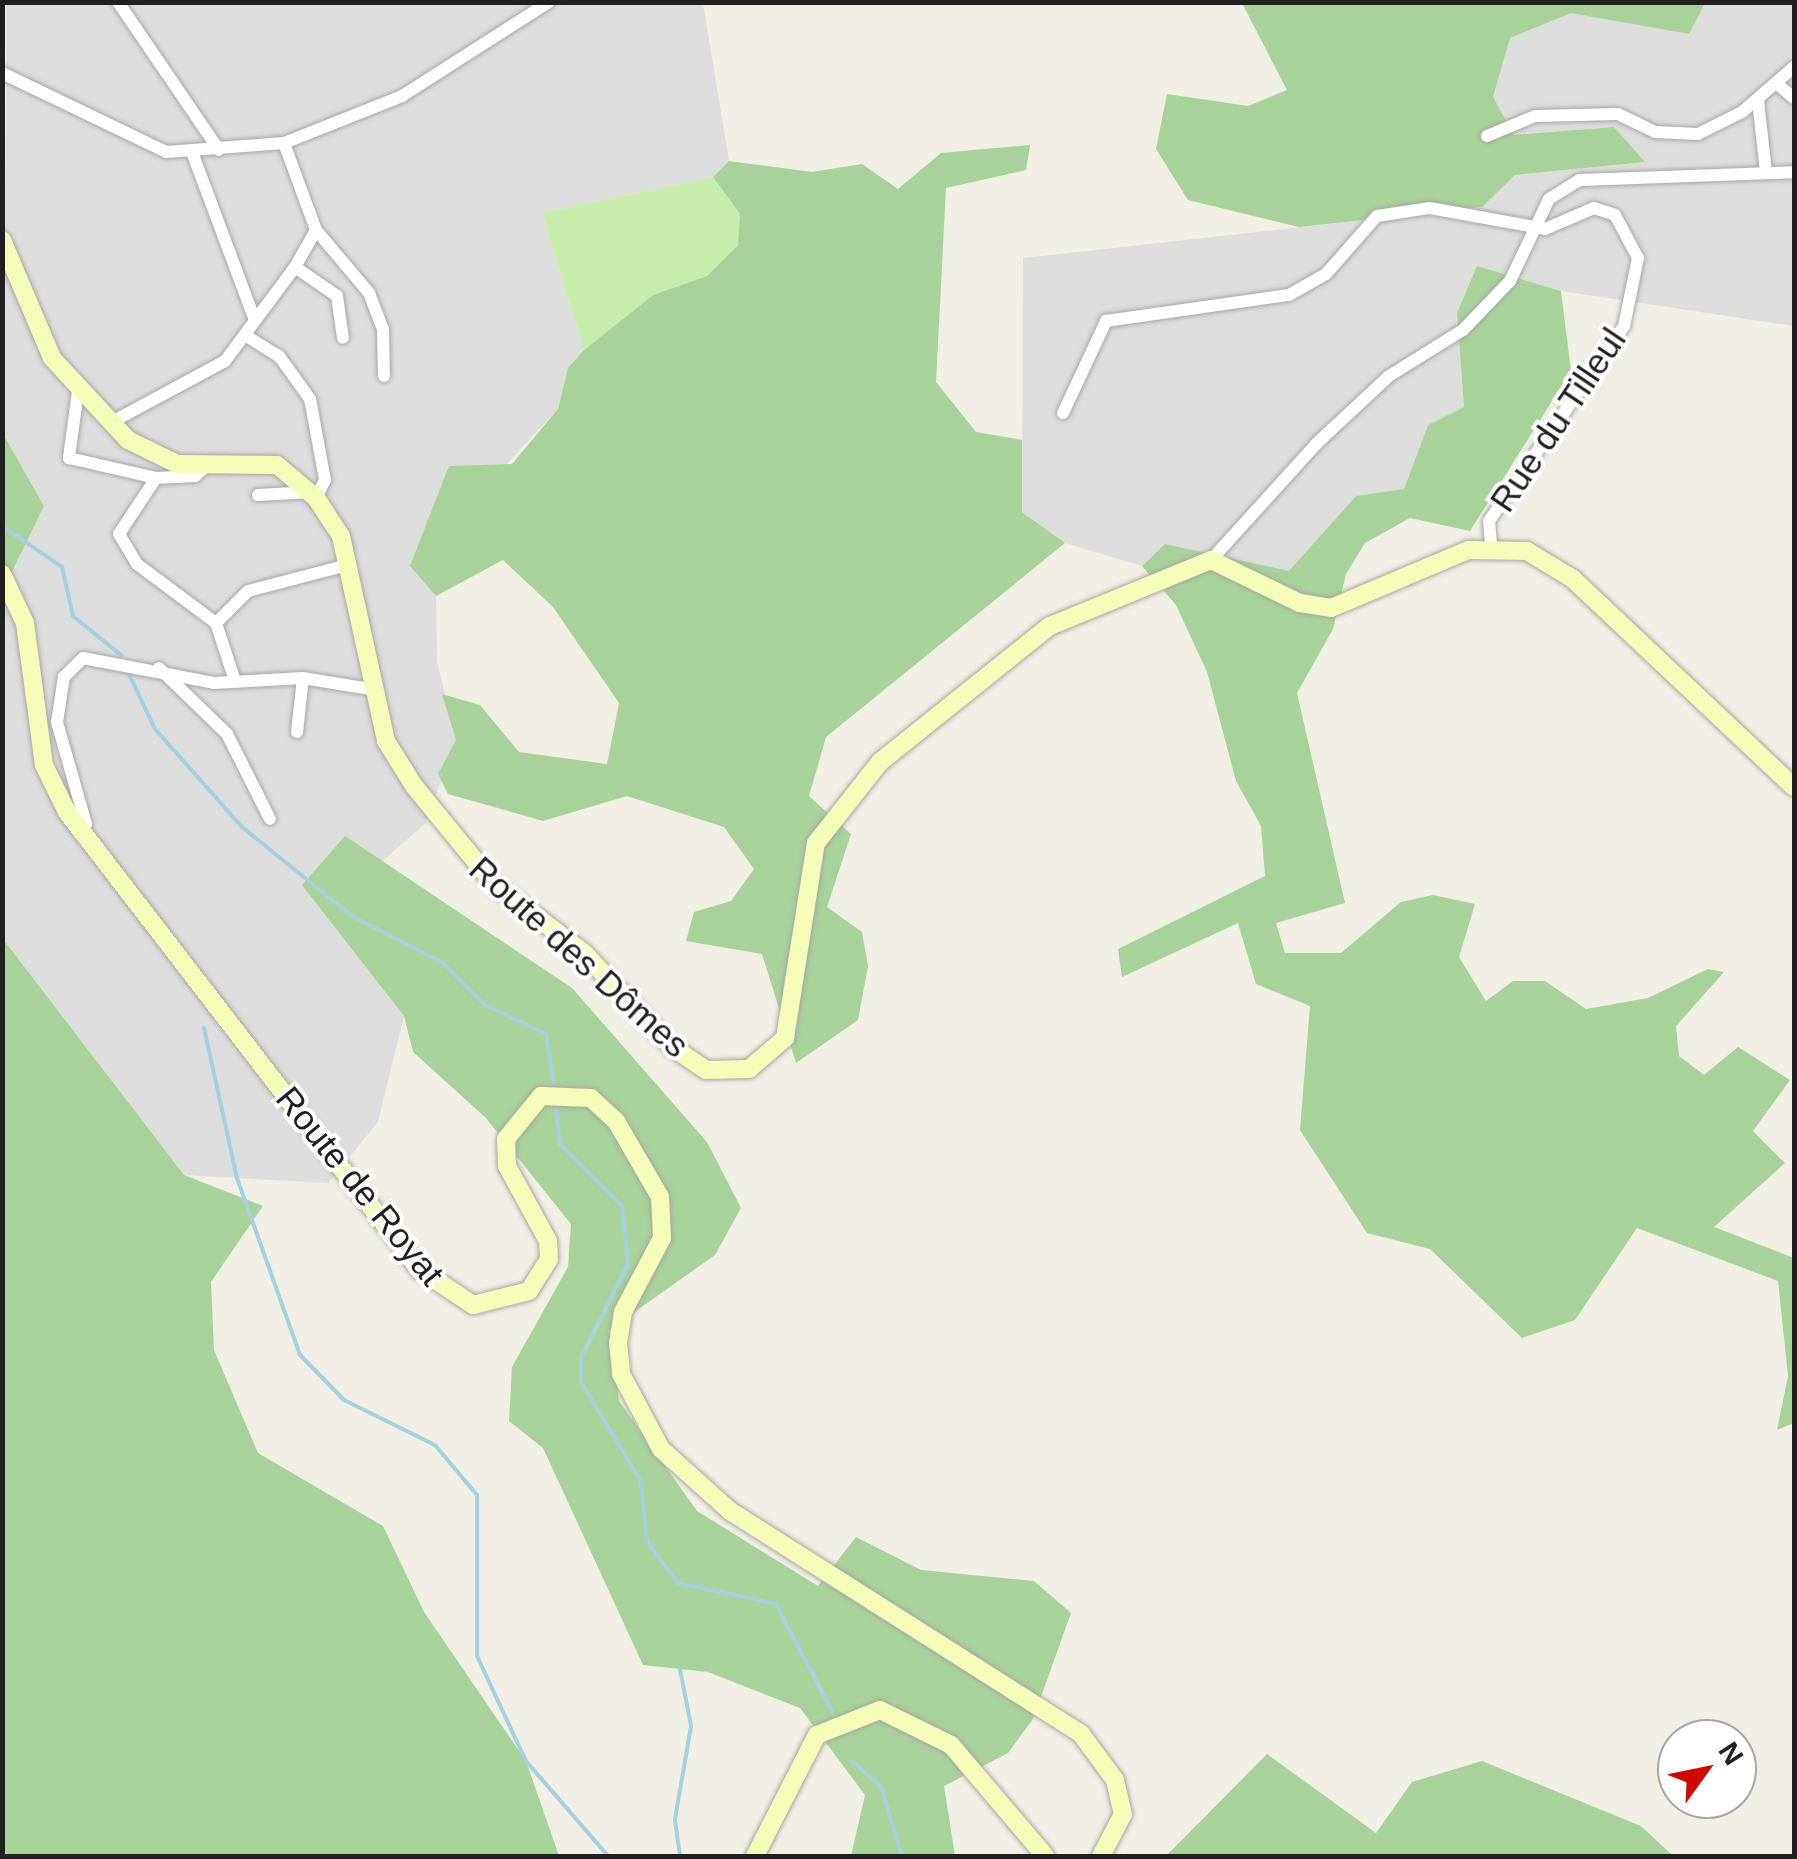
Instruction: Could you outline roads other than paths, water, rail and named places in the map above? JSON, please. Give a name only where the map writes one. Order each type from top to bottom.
[{"type":"main road","points":[[2,240],[42,340],[78,392],[110,423],[160,460],[208,464],[266,462],[313,495]]},
{"type":"main road","name":"Route des Dômes","points":[[313,495],[348,565],[370,690],[386,741],[454,842],[584,953],[672,1048],[727,1075],[785,1038],[804,890],[816,843],[845,797],[1050,626],[1211,560]]},
{"type":"main road","points":[[1211,560],[1300,603],[1331,608],[1491,546],[1527,550],[1573,580],[1794,787]]},
{"type":"main road","name":"Route de Royat","points":[[2,574],[25,623],[44,764],[80,831],[419,1269],[456,1299],[512,1302],[549,1259],[540,1222],[506,1166],[506,1139],[541,1096],[568,1092],[616,1121],[660,1198],[662,1238],[623,1312],[618,1343],[635,1407],[691,1484],[1081,1734],[1115,1780],[1123,1814],[1101,1856]]},
{"type":"main road","points":[[756,1856],[817,1735],[880,1710],[951,1746],[1045,1856]]},
{"type":"street","points":[[118,2],[219,150]]},
{"type":"street","points":[[2,73],[142,146],[192,152],[284,143],[392,102],[549,2]]},
{"type":"street","points":[[1487,136],[1535,116],[1618,114],[1655,132],[1698,134],[1758,100],[1794,67]]},
{"type":"street","points":[[1776,83],[1794,98]]},
{"type":"street","points":[[1758,100],[1766,173]]},
{"type":"street","points":[[284,143],[316,230],[369,292],[383,329],[384,376]]},
{"type":"street","points":[[192,152],[254,318]]},
{"type":"street","points":[[1211,560],[1316,444],[1390,376],[1463,330],[1510,281],[1532,225],[1580,180],[1794,172]]},
{"type":"street","name":"Rue du Tilleul","points":[[1063,413],[1092,335],[1121,314],[1289,295],[1326,274],[1377,216],[1407,208],[1560,226],[1594,208],[1616,215],[1633,235],[1637,278],[1624,326],[1489,520],[1491,546]]},
{"type":"street","points":[[110,423],[225,361],[248,337],[254,318],[294,267],[316,230]]},
{"type":"street","points":[[294,267],[336,296],[343,338]]},
{"type":"street","points":[[248,337],[278,356],[310,399],[325,480],[313,495],[258,495]]},
{"type":"street","points":[[78,392],[66,432],[76,464],[156,478],[195,476],[208,464]]},
{"type":"street","points":[[156,478],[121,522],[124,546],[171,595],[216,622],[236,681]]},
{"type":"street","points":[[216,622],[248,591],[348,565]]},
{"type":"street","points":[[80,831],[86,824],[58,738],[64,676],[94,656],[236,681],[303,678],[370,690]]},
{"type":"street","points":[[159,668],[190,708],[227,734],[270,819]]},
{"type":"street","points":[[297,732],[303,678]]},
{"type":"waterway","points":[[2,526],[62,567],[73,616],[121,655]]},
{"type":"waterway","points":[[127,670],[155,729],[242,827],[352,916],[443,963],[485,1005],[546,1034],[555,1092]]},
{"type":"waterway","points":[[204,1028],[237,1178],[300,1355],[344,1400],[435,1445],[477,1495],[477,1656],[526,1761],[608,1856]]},
{"type":"waterway","points":[[555,1101],[560,1144],[622,1206],[628,1264],[581,1358],[581,1382],[641,1482],[647,1542],[678,1583],[776,1604],[832,1711]]},
{"type":"waterway","points":[[680,1669],[691,1726],[675,1819],[680,1856]]},
{"type":"waterway","points":[[852,1761],[881,1786],[902,1856]]}]
